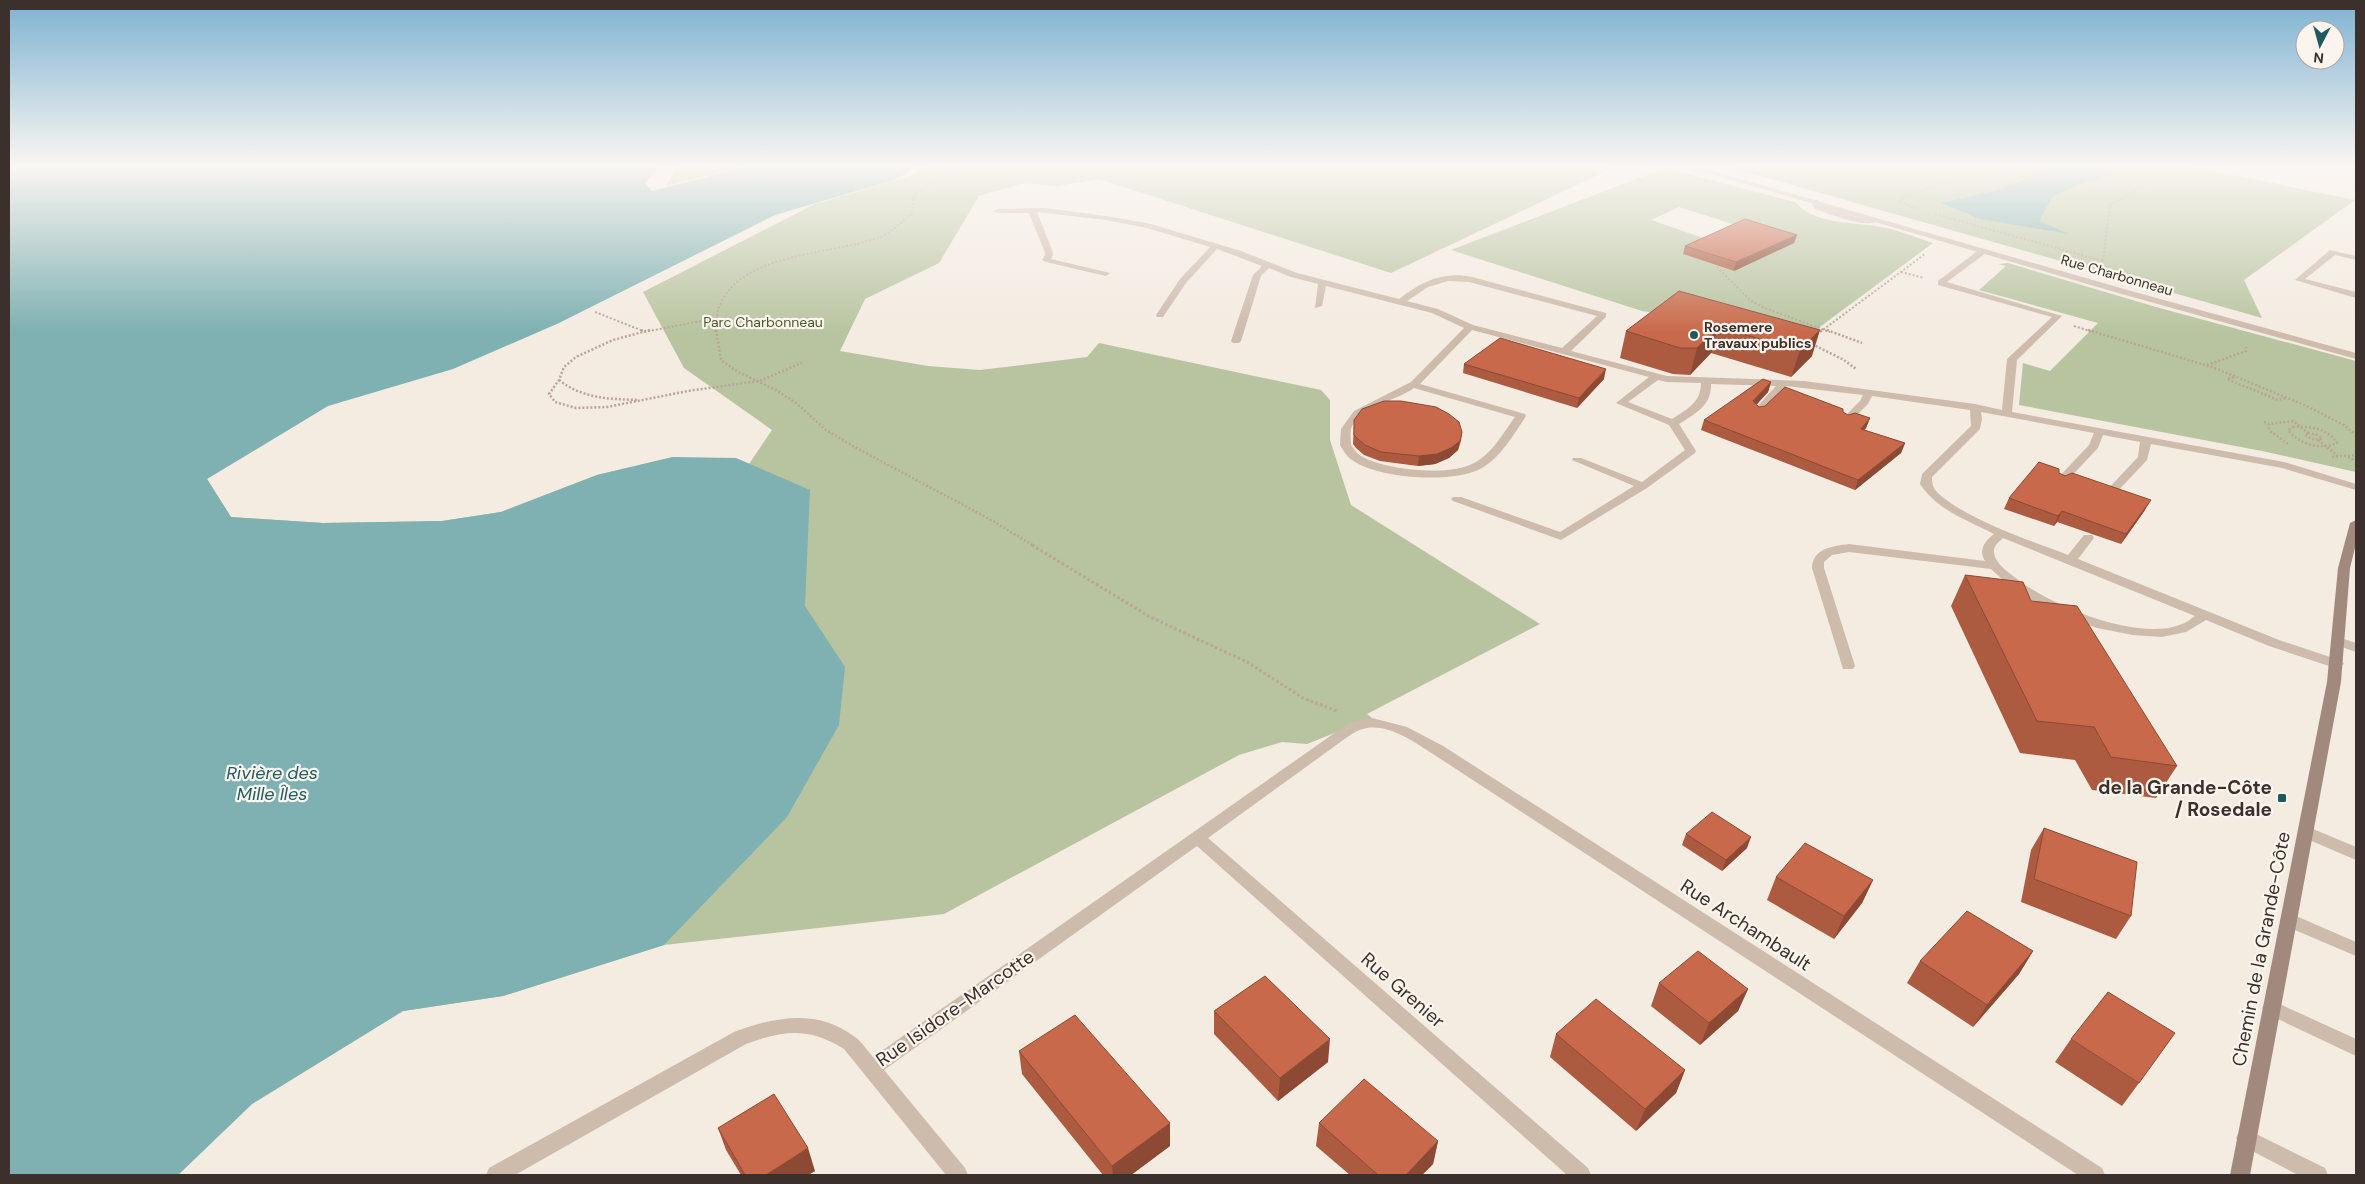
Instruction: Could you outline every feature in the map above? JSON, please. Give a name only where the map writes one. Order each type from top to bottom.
[{"type":"main road","name":"Chemin de la Grande-Côte","points":[[2240,1175],[2337,664],[2344,568],[2356,523]]},
{"type":"street","points":[[1037,221],[1049,254],[1046,260],[1106,273]]},
{"type":"street","points":[[1122,221],[1215,246],[1294,275],[1435,311],[1470,326],[1655,377],[1706,382],[1782,383],[1869,392],[1975,407],[2284,465],[2356,487]]},
{"type":"street","name":"Rue Charbonneau","points":[[1881,221],[2121,291],[2356,356]]},
{"type":"street","points":[[1160,315],[1183,281],[1215,246]]},
{"type":"street","points":[[1983,251],[1941,283],[2058,316],[2012,360],[2007,413]]},
{"type":"street","points":[[2356,258],[2333,252],[2299,280],[2356,295]]},
{"type":"street","points":[[1236,341],[1257,275],[1268,265]]},
{"type":"street","points":[[1401,302],[1430,280],[1454,277],[1469,279],[1603,315],[1564,352]]},
{"type":"street","points":[[1318,306],[1322,283]]},
{"type":"street","points":[[1414,385],[1521,416],[1486,460],[1466,471],[1441,474],[1393,471],[1355,458],[1349,451],[1344,437],[1346,429],[1352,420],[1362,412],[1414,385],[1470,326]]},
{"type":"street","name":"Rue Charbonneau","points":[[2280,334],[2356,348]]},
{"type":"street","points":[[1457,499],[1562,536],[1643,486],[1691,450],[1673,423],[1621,403],[1655,377]]},
{"type":"street","points":[[1673,423],[1702,403],[1707,393],[1706,382]]},
{"type":"street","points":[[1756,412],[1780,390],[1782,383]]},
{"type":"street","points":[[1846,420],[1864,402],[1869,392]]},
{"type":"street","points":[[1975,407],[1976,427],[1926,476],[1926,484],[1933,494],[1952,509],[2002,533],[2205,616],[2274,643],[2337,664]]},
{"type":"street","points":[[2060,481],[2094,446],[2100,430]]},
{"type":"street","points":[[2111,492],[2143,458],[2146,439]]},
{"type":"street","points":[[1577,460],[1643,486]]},
{"type":"street","points":[[2002,533],[1991,543],[1988,554],[1996,566],[2006,578],[2038,601],[2064,613],[2105,626],[2138,631],[2172,632],[2194,626],[2205,616]]},
{"type":"street","points":[[2070,561],[2088,538]]},
{"type":"street","points":[[1848,666],[1818,568],[1819,559],[1822,555],[1833,550],[1849,548],[1996,566]]},
{"type":"street","points":[[2338,641],[2356,648]]},
{"type":"street","name":"Rue Isidore-Marcotte","points":[[496,1175],[740,1038],[776,1025],[803,1024],[830,1030],[850,1043],[872,1068],[1341,735],[1353,728],[1368,723]]},
{"type":"street","name":"Rue Archambault","points":[[1368,723],[1404,732],[1438,750],[2095,1175]]},
{"type":"street","points":[[2306,832],[2356,854]]},
{"type":"street","name":"Rue Grenier","points":[[1197,837],[1581,1175]]},
{"type":"street","points":[[2289,920],[2356,949]]},
{"type":"street","points":[[2271,1008],[2356,1048]]},
{"type":"street","points":[[872,1068],[958,1175]]},
{"type":"street","points":[[2246,1138],[2318,1175]]},
{"type":"path","points":[[902,221],[882,236],[857,244],[780,260],[761,266],[730,288],[719,306],[715,335],[721,360],[738,372],[759,381],[796,403],[826,430],[850,445],[993,521],[1150,617],[1247,662],[1303,698],[1368,723]]},
{"type":"path","points":[[1959,221],[2103,261]]},
{"type":"path","points":[[2108,221],[2103,261],[2107,271],[2117,281],[2121,291]]},
{"type":"path","points":[[1814,336],[1932,249]]},
{"type":"path","points":[[1717,267],[1750,300],[1780,314],[1862,343]]},
{"type":"path","points":[[595,312],[644,331]]},
{"type":"path","points":[[718,318],[644,331],[599,346],[578,356],[564,367],[559,380],[549,394],[555,402],[576,408],[607,408],[688,391],[759,381],[802,362]]},
{"type":"path","points":[[2090,331],[2206,365],[2264,387],[2334,419],[2356,435]]},
{"type":"path","points":[[1806,342],[1844,360],[1858,371]]},
{"type":"path","points":[[2206,365],[2246,351],[2244,343]]},
{"type":"path","points":[[2235,377],[2227,379],[2278,400],[2287,397]]},
{"type":"path","points":[[559,380],[571,390],[586,395],[647,401]]},
{"type":"path","points":[[2255,390],[2264,387]]},
{"type":"path","points":[[2264,422],[2269,424],[2293,421],[2308,433],[2322,438],[2318,440]]},
{"type":"path","points":[[2269,424],[2269,430],[2273,434],[2292,446]]},
{"type":"path","points":[[2299,426],[2321,431],[2336,439],[2337,443],[2325,446],[2302,442],[2292,436],[2288,430],[2299,426]]},
{"type":"path","points":[[2308,433],[2305,434],[2307,437],[2318,440],[2338,457]]},
{"type":"path","points":[[2325,456],[2356,455]]},
{"type":"path","points":[[2348,456],[2356,461]]},
{"type":"green space","name":"Parc Charbonneau","points":[[781,221],[964,221],[939,263],[865,299],[840,351],[928,366],[980,370],[1087,357],[1099,343],[1321,390],[1330,400],[1330,440],[1351,505],[1540,624],[1367,714],[1372,718],[1307,744],[1282,742],[1239,755],[944,914],[664,945],[503,996],[403,1011],[252,1104],[178,1175],[9,1175],[9,552],[207,479],[231,517],[323,523],[442,521],[501,512],[597,475],[673,457],[749,464],[772,430],[684,368],[643,292]]},
{"type":"green space","points":[[1230,221],[1500,221],[1391,273]]},
{"type":"green space","points":[[1526,221],[1655,221],[1712,241],[1684,254],[1734,271],[1793,243],[1724,221],[1844,222],[1883,227],[1933,243],[1809,335],[1642,311],[1451,250]]},
{"type":"green space","points":[[1920,221],[2326,221],[2244,280],[2262,318]]},
{"type":"green space","points":[[2008,263],[2156,307],[2356,361],[2356,472],[2262,451],[2019,405],[2023,363],[2050,371],[2098,323],[1979,290],[2006,266],[1998,264]]},
{"type":"water","name":"Rivière des Mille Îles","points":[[9,221],[762,221],[559,323],[453,369],[328,406],[207,479],[231,517],[323,523],[442,521],[501,512],[597,475],[673,457],[736,458],[810,490],[805,606],[845,667],[839,725],[787,817],[664,945],[503,996],[403,1011],[252,1104],[178,1175],[9,1175]]},
{"type":"water","points":[[1994,221],[2040,221],[2069,234]]},
{"type":"building","points":[[1740,221],[1752,221],[1797,235],[1736,262],[1685,246]]},
{"type":"building","points":[[1679,291],[1820,330],[1800,350],[1718,327],[1697,348],[1680,348],[1626,331]]},
{"type":"building","points":[[1500,338],[1606,369],[1579,398],[1464,364]]},
{"type":"building","points":[[1763,379],[1771,382],[1753,401],[1759,407],[1765,406],[1785,387],[1843,409],[1843,412],[1848,415],[1855,413],[1870,418],[1861,429],[1905,443],[1858,480],[1704,420]]},
{"type":"building","points":[[1384,401],[1401,401],[1436,407],[1459,422],[1462,432],[1460,441],[1451,448],[1437,454],[1419,456],[1381,452],[1365,445],[1354,435],[1354,420],[1362,409]]},
{"type":"building","points":[[2039,462],[2059,469],[2059,473],[2065,476],[2072,473],[2151,500],[2126,534],[2062,511],[2058,516],[2009,498]]},
{"type":"building","points":[[1965,575],[2023,582],[2031,601],[2077,606],[2177,766],[2111,757],[2094,727],[2037,721]]},
{"type":"building","points":[[1712,812],[1751,837],[1726,860],[1686,834]]},
{"type":"building","points":[[2044,828],[2137,862],[2131,916],[2034,879]]},
{"type":"building","points":[[1805,843],[1873,880],[1844,916],[1776,877]]},
{"type":"building","points":[[1967,911],[2033,951],[1987,1005],[1920,961]]},
{"type":"building","points":[[1698,951],[1748,989],[1709,1023],[1659,983]]},
{"type":"building","points":[[1265,976],[1330,1039],[1280,1078],[1214,1011]]},
{"type":"building","points":[[2108,992],[2175,1033],[2139,1083],[2071,1039]]},
{"type":"building","points":[[1596,999],[1685,1070],[1645,1109],[1556,1034]]},
{"type":"building","points":[[1075,1015],[1170,1123],[1112,1166],[1019,1051]]},
{"type":"building","points":[[1364,1079],[1438,1141],[1406,1175],[1378,1175],[1319,1123]]},
{"type":"building","points":[[774,1094],[808,1148],[766,1175],[745,1175],[718,1128]]},
{"type":"place","name":"Rosemere Travaux publics","points":[[1694,335]]},
{"type":"place","name":"de la Grande-Côte / Rosedale","points":[[2282,798]]}]
